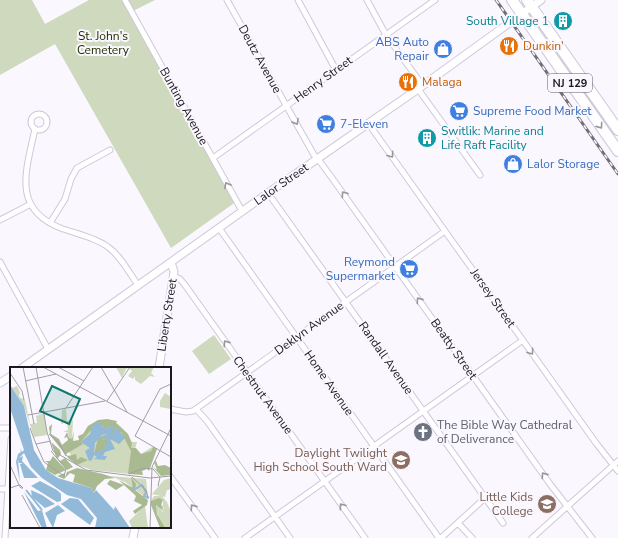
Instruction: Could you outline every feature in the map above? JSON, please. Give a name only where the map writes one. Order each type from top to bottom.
[{"type":"highway","name":"NJ 129","points":[[512,0],[618,151]]},
{"type":"highway","name":"NJ 129","points":[[529,3],[618,130]]},
{"type":"main road","name":"Lalor Street","points":[[27,367],[48,349],[522,14],[529,3],[541,0]]},
{"type":"main road","name":"Liberty Street","points":[[159,367],[174,269],[171,262]]},
{"type":"main road","points":[[0,383],[10,377]]},
{"type":"main road","points":[[133,538],[135,528]]},
{"type":"street","name":"Bunting Avenue","points":[[125,0],[242,211]]},
{"type":"street","name":"Deutz Avenue","points":[[227,0],[314,155],[318,159]]},
{"type":"street","points":[[298,0],[336,70]]},
{"type":"street","points":[[367,0],[386,35],[480,175]]},
{"type":"street","name":"Henry Street","points":[[212,158],[435,0]]},
{"type":"street","name":"Jersey Street","points":[[368,123],[618,472]]},
{"type":"street","points":[[35,129],[25,179],[31,204],[40,216],[50,223],[101,242],[110,248],[121,260],[138,285]]},
{"type":"street","points":[[50,223],[65,199],[71,179],[77,168],[110,150]]},
{"type":"street","name":"Beatty Street","points":[[318,159],[550,484],[568,505],[592,538]]},
{"type":"street","name":"Randall Avenue","points":[[268,193],[503,523]]},
{"type":"street","points":[[0,220],[31,204]]},
{"type":"street","name":"Home Avenue","points":[[219,228],[440,538]]},
{"type":"street","name":"Deklyn Avenue","points":[[196,409],[445,231]]},
{"type":"street","points":[[0,262],[48,349]]},
{"type":"street","name":"Chestnut Avenue","points":[[173,276],[180,279],[186,285],[365,538]]},
{"type":"street","points":[[245,538],[523,340]]},
{"type":"street","points":[[171,409],[191,412],[196,409],[207,421],[290,538]]},
{"type":"street","points":[[532,538],[618,461]]},
{"type":"street","points":[[171,477],[215,538]]},
{"type":"street","points":[[0,488],[10,489],[5,538]]},
{"type":"street","points":[[440,538],[485,498]]},
{"type":"street","points":[[458,523],[472,538]]},
{"type":"green space","name":"St. John's Cemetery","points":[[0,0],[32,0],[45,24],[89,0],[155,0],[133,11],[237,201],[171,248],[55,44],[0,75]]},
{"type":"green space","points":[[214,335],[231,359],[209,374],[192,351]]},
{"type":"railway","points":[[496,0],[618,174]]},
{"type":"place","name":"South Village 1","points":[[563,21]]},
{"type":"place","name":"Dunkin'","points":[[509,46]]},
{"type":"place","name":"ABS Auto Repair","points":[[443,49]]},
{"type":"place","name":"Malaga","points":[[408,82]]},
{"type":"place","name":"Supreme Food Market","points":[[459,111]]},
{"type":"place","name":"7-Eleven","points":[[326,124]]},
{"type":"place","name":"Switlik: Marine and Life Raft Facility","points":[[427,138]]},
{"type":"place","name":"Lalor Storage","points":[[513,164]]},
{"type":"place","name":"Reymond Supermarket","points":[[409,269]]},
{"type":"place","name":"The Bible Way Cathedral of Deliverance","points":[[423,432]]},
{"type":"place","name":"Daylight Twilight High School South Ward","points":[[401,460]]},
{"type":"place","name":"Little Kids College","points":[[547,504]]}]
